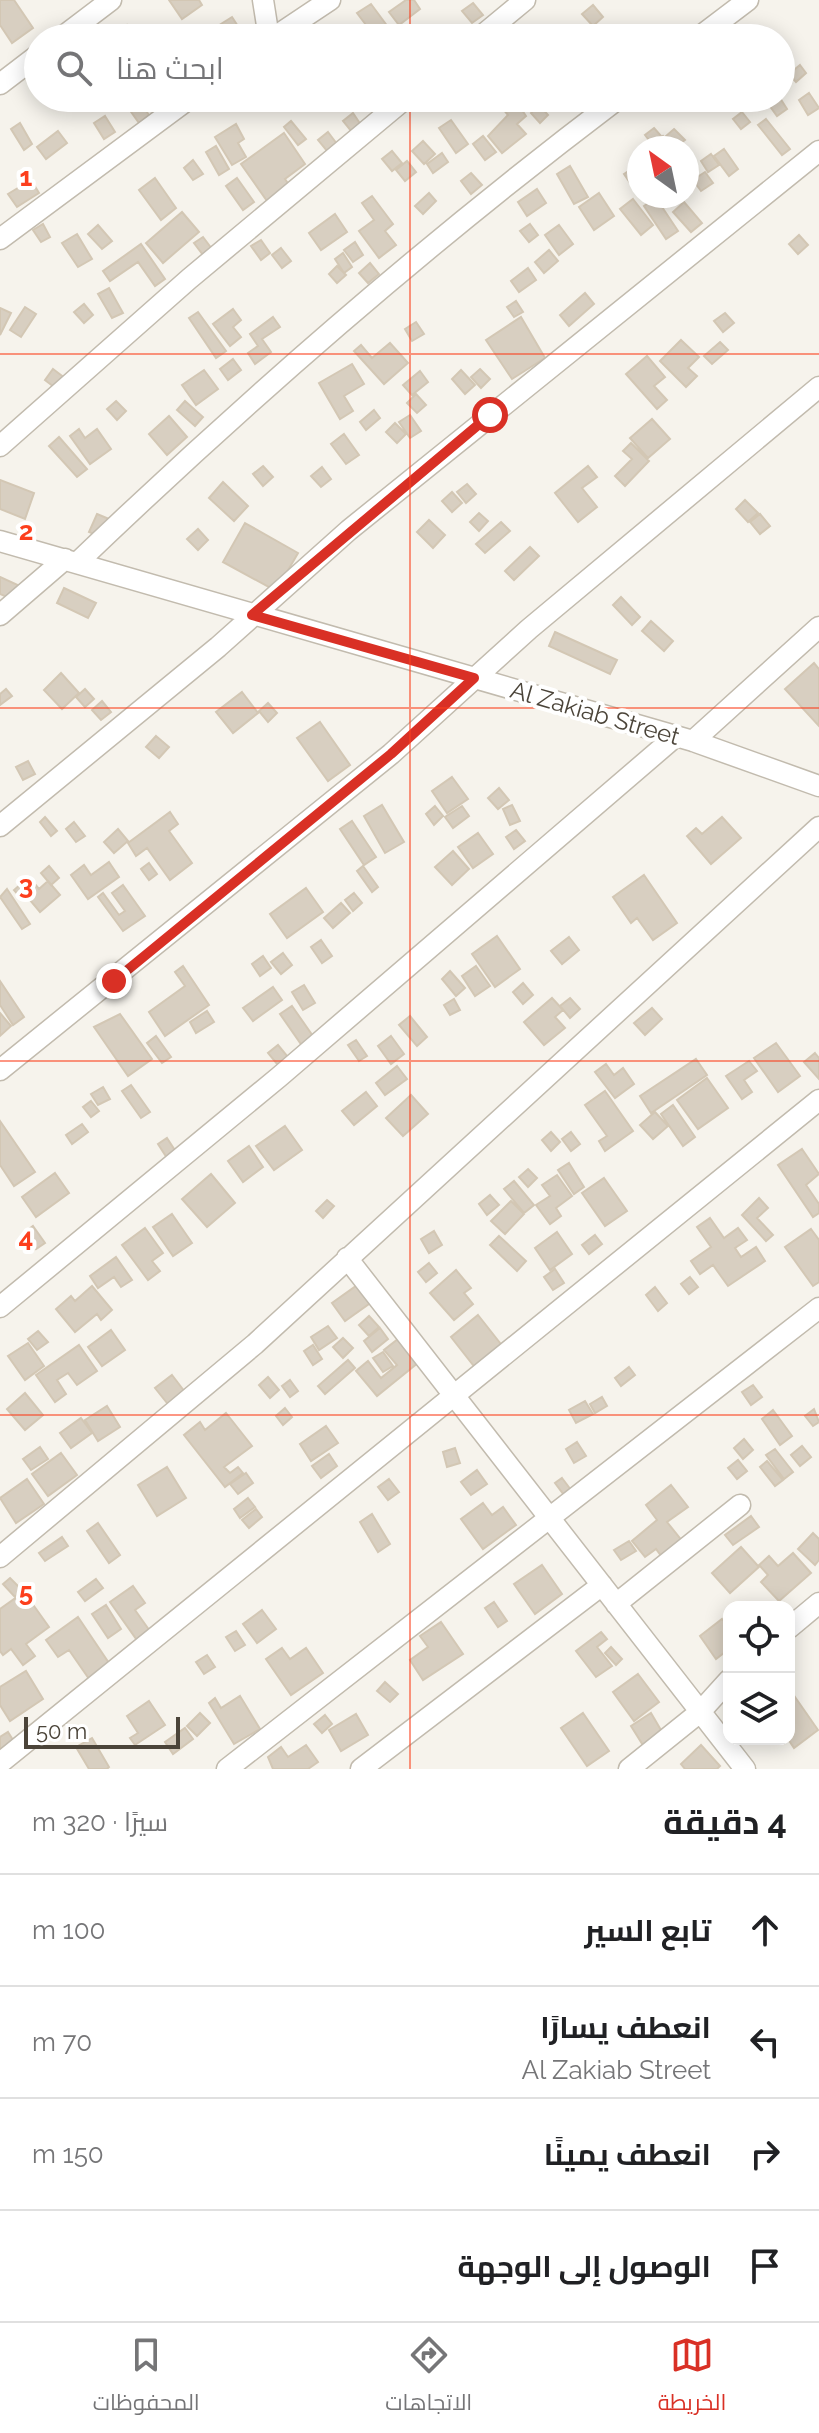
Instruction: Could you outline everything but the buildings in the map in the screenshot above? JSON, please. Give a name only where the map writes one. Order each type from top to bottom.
[{"type":"street","points":[[79,24],[111,0]]},
{"type":"street","points":[[263,0],[268,24]]},
{"type":"street","points":[[293,24],[330,0]]},
{"type":"street","points":[[496,24],[525,0]]},
{"type":"street","points":[[716,24],[748,0]]},
{"type":"street","points":[[0,84],[24,66]]},
{"type":"street","points":[[0,239],[171,112]]},
{"type":"street","points":[[0,446],[189,279],[389,112]]},
{"type":"street","points":[[0,615],[71,561],[522,171],[600,112]]},
{"type":"street","points":[[0,826],[218,647],[349,530],[819,151]]},
{"type":"street","points":[[0,1070],[379,764],[712,473],[819,387]]},
{"type":"street","name":"Al Zakiab Street","points":[[0,541],[684,739],[819,786]]},
{"type":"street","points":[[0,1307],[819,627]]},
{"type":"street","points":[[0,1557],[255,1344],[819,827]]},
{"type":"street","points":[[0,1763],[819,1100]]},
{"type":"street","points":[[347,1258],[745,1769]]},
{"type":"street","points":[[227,1769],[819,1308]]},
{"type":"street","points":[[616,1604],[740,1505]]},
{"type":"street","points":[[361,1769],[602,1585]]},
{"type":"street","points":[[795,1623],[819,1603]]},
{"type":"street","points":[[629,1769],[700,1712],[723,1687]]},
{"type":"route","points":[[114,981],[391,754],[474,678],[252,615],[349,530],[490,415]]}]
